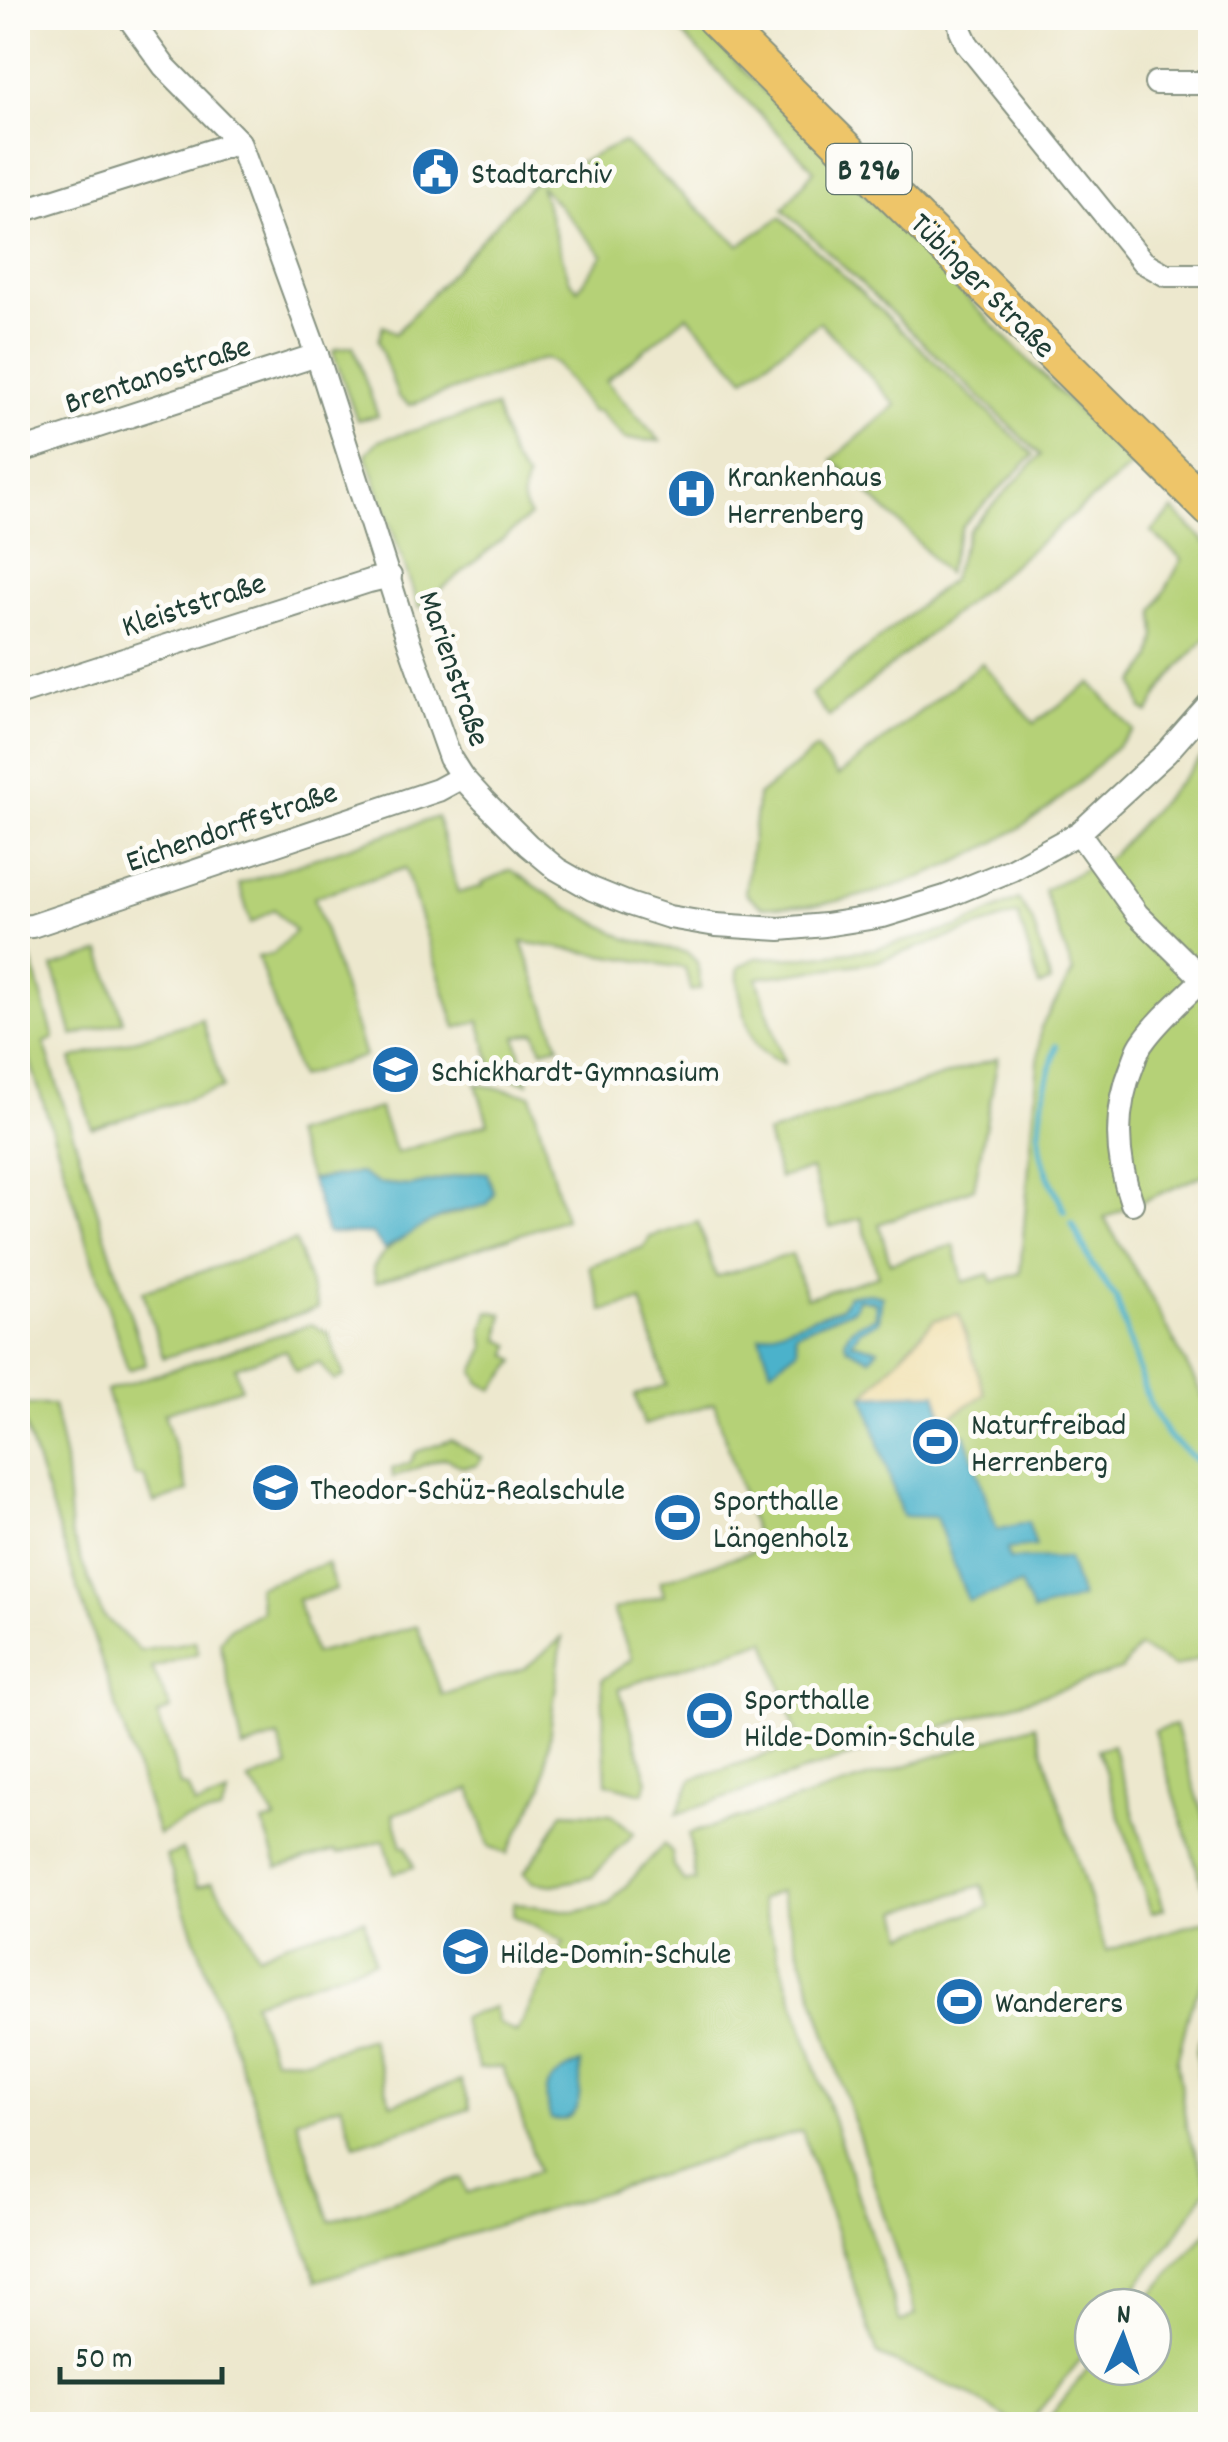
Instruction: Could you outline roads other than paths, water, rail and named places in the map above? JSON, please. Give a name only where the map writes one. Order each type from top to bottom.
[{"type":"main road","name":"Tübinger Straße","points":[[714,18],[1210,509]]},
{"type":"street","name":"Marienstraße","points":[[129,18],[164,66],[239,142],[317,355],[442,738],[462,777],[557,869],[630,904],[669,917],[716,925],[780,928],[883,916],[1012,870],[1080,833],[1166,753],[1210,703]]},
{"type":"street","points":[[960,18],[967,44],[1142,262],[1166,275],[1210,275]]},
{"type":"street","points":[[1156,83],[1210,83]]},
{"type":"street","points":[[18,212],[239,142]]},
{"type":"street","name":"Brentanostraße","points":[[18,452],[317,355]]},
{"type":"street","name":"Kleiststraße","points":[[18,694],[390,576]]},
{"type":"street","name":"Eichendorffstraße","points":[[18,927],[50,920],[438,790],[462,777]]},
{"type":"street","points":[[1080,833],[1137,914],[1203,979],[1141,1044],[1124,1086],[1118,1148],[1122,1176],[1132,1202]]},
{"type":"water","points":[[360,1173],[377,1183],[409,1186],[487,1173],[494,1193],[487,1205],[451,1213],[384,1249],[372,1234],[327,1233],[311,1180]]},
{"type":"water","points":[[849,1295],[882,1296],[879,1321],[860,1330],[852,1342],[878,1349],[870,1359],[845,1343],[852,1329],[876,1317],[875,1302],[858,1299],[854,1309],[795,1333],[798,1349],[771,1370],[760,1336],[841,1308]]},
{"type":"water","points":[[936,1393],[944,1421],[915,1442],[919,1451],[965,1434],[997,1530],[1028,1522],[1036,1546],[1007,1549],[1009,1559],[1068,1558],[1081,1598],[1033,1612],[1020,1585],[968,1601],[936,1517],[902,1516],[864,1396]]},
{"type":"water","points":[[580,2063],[580,2092],[575,2110],[562,2120],[551,2119],[546,2097],[550,2083]]},
{"type":"waterway","points":[[1056,1046],[1042,1107],[1040,1143],[1046,1169],[1065,1211]]},
{"type":"waterway","points":[[1072,1223],[1092,1265],[1116,1298],[1149,1403],[1168,1436],[1210,1472]]},
{"type":"waterway","points":[[1204,2424],[1210,2418]]},
{"type":"place","name":"Stadtarchiv","points":[[436,172]]},
{"type":"place","name":"Krankenhaus Herrenberg","points":[[692,493]]},
{"type":"place","name":"Schickhardt-Gymnasium","points":[[396,1070]]},
{"type":"place","name":"Naturfreibad Herrenberg","points":[[936,1441]]},
{"type":"place","name":"Theodor-Schüz-Realschule","points":[[275,1488]]},
{"type":"place","name":"Sporthalle Längenholz","points":[[678,1517]]},
{"type":"place","name":"Sporthalle Hilde-Domin-Schule","points":[[709,1716]]},
{"type":"place","name":"Hilde-Domin-Schule","points":[[465,1952]]},
{"type":"place","name":"Wanderers","points":[[960,2001]]}]
